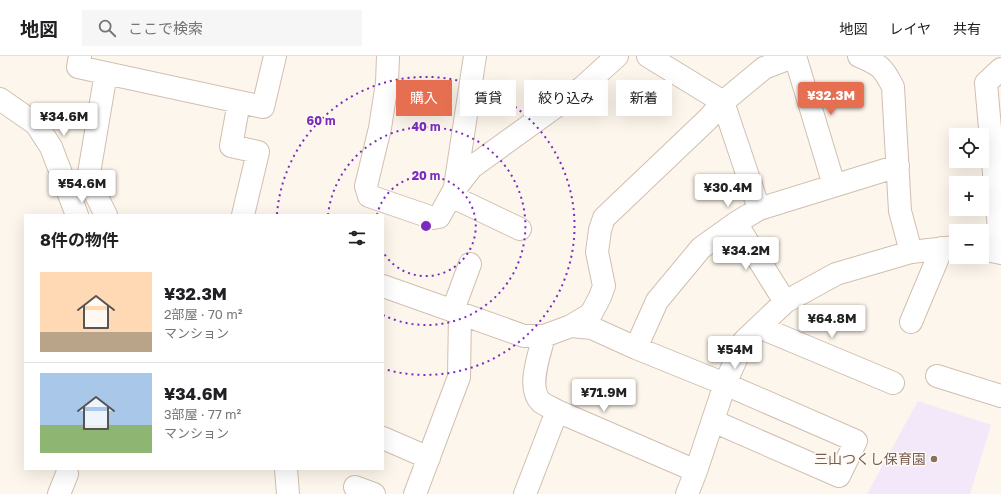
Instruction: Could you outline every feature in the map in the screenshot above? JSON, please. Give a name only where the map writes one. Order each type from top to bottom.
[{"type":"street","points":[[80,56],[78,67],[263,107],[275,56]]},
{"type":"street","points":[[388,56],[387,83],[380,128],[366,186],[369,196],[433,218],[439,218],[453,193],[472,167],[583,87],[617,56]]},
{"type":"street","points":[[453,193],[475,56]]},
{"type":"street","points":[[648,56],[723,102],[759,209]]},
{"type":"street","points":[[384,286],[524,336],[544,336],[571,326],[591,314],[604,286],[597,252],[600,230],[604,218],[708,119],[723,102],[764,68],[795,56],[834,185]]},
{"type":"street","points":[[859,56],[876,63],[885,71],[893,87],[900,211],[911,252]]},
{"type":"street","points":[[989,250],[1001,253],[998,188],[986,82],[1001,69]]},
{"type":"street","points":[[106,73],[88,179],[106,214]]},
{"type":"street","points":[[0,98],[36,124],[50,147],[78,214]]},
{"type":"street","points":[[239,102],[231,146],[258,152],[243,214]]},
{"type":"street","points":[[636,348],[657,301],[701,248],[736,223],[759,209],[898,166]]},
{"type":"street","points":[[453,193],[520,229]]},
{"type":"street","points":[[736,223],[785,302]]},
{"type":"street","points":[[544,336],[534,379],[535,390],[540,401],[692,487],[725,384],[744,341],[785,302],[836,274],[911,252],[949,247]]},
{"type":"street","points":[[911,322],[949,247]]},
{"type":"street","points":[[415,494],[459,377],[456,312],[470,264]]},
{"type":"street","points":[[571,326],[592,328],[856,441],[840,476],[713,421]]},
{"type":"street","points":[[759,328],[893,383]]},
{"type":"street","points":[[937,376],[1001,396]]},
{"type":"street","points":[[527,494],[557,411]]},
{"type":"street","points":[[384,438],[429,458]]},
{"type":"street","points":[[286,470],[288,494]]},
{"type":"street","points":[[58,494],[67,474]]},
{"type":"shaded area","name":"三山つくし保育園","points":[[918,401],[991,425],[970,494],[867,494]]},
{"type":"place","name":"三山つくし保育園","points":[[934,459]]}]
